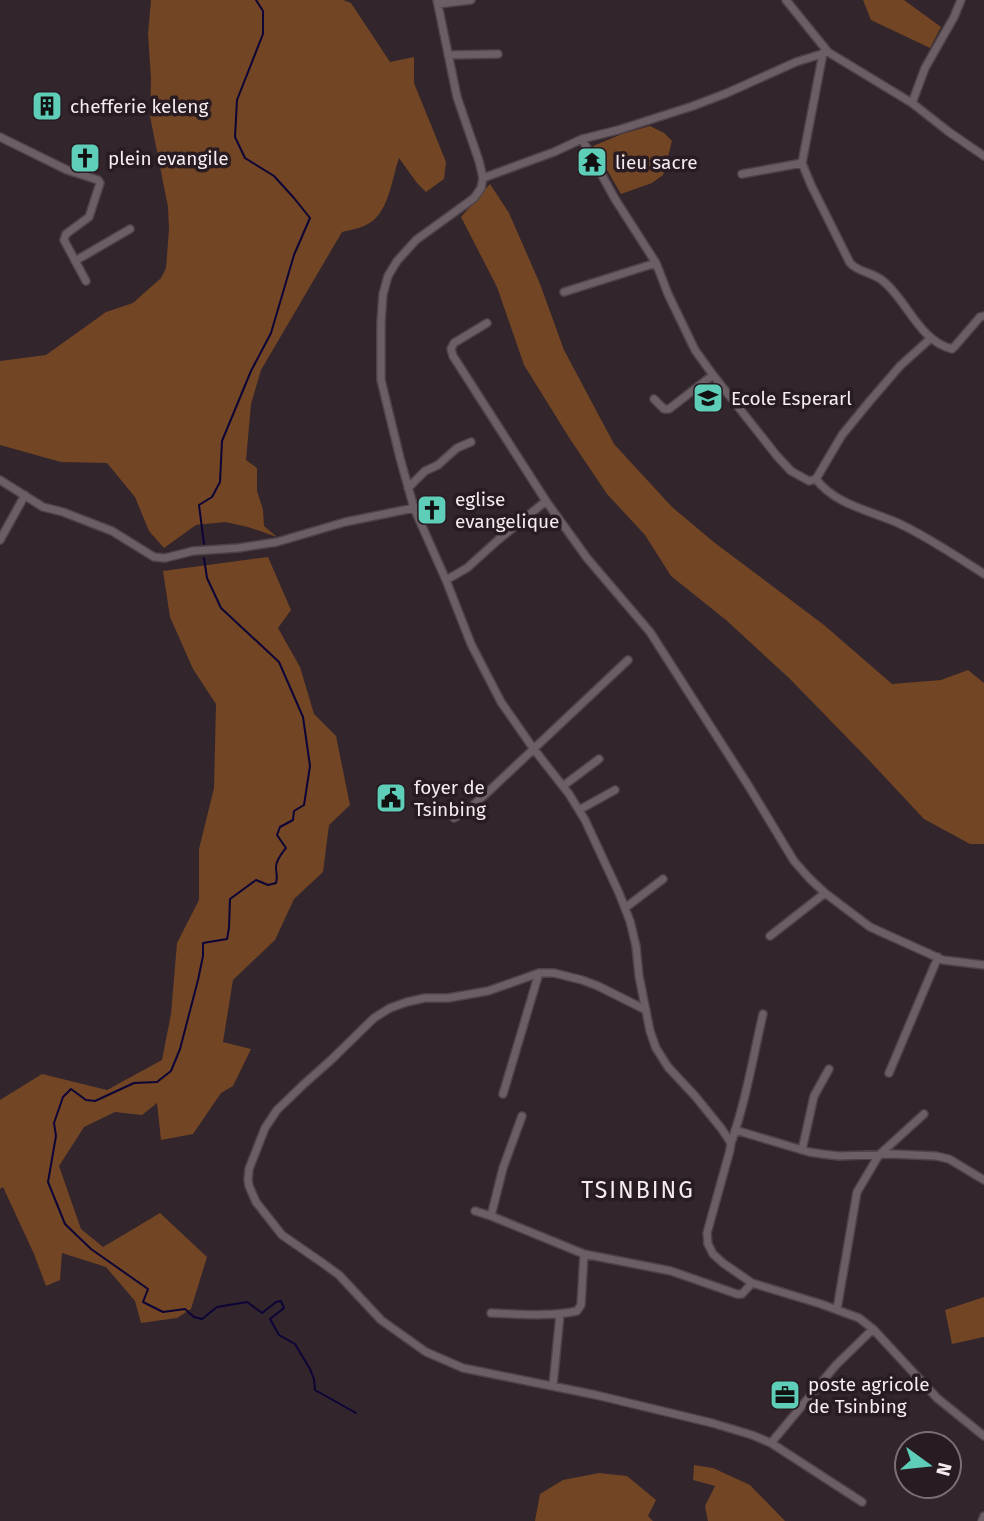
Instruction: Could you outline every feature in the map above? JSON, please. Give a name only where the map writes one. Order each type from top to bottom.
[{"type":"street","points":[[471,0],[438,2],[457,97],[483,178],[481,188],[474,198],[416,240],[397,261],[388,276],[380,322],[381,380],[414,508],[471,644],[501,702],[579,810],[625,908],[636,946],[639,976],[656,1048],[668,1067],[695,1096],[731,1143]]},
{"type":"street","points":[[786,0],[825,52],[912,103],[984,156]]},
{"type":"street","points":[[912,103],[925,68],[961,0]]},
{"type":"street","points":[[483,178],[582,139],[693,106],[825,52]]},
{"type":"street","points":[[825,52],[802,163],[850,263],[858,270],[882,280],[931,338],[947,348],[951,349],[980,317],[984,316]]},
{"type":"street","points":[[448,55],[498,54]]},
{"type":"street","points":[[0,137],[100,183],[89,218],[64,240],[86,281]]},
{"type":"street","points":[[582,139],[615,199],[656,263],[695,350],[712,375],[791,471],[809,481],[816,479],[842,435],[862,410],[900,366],[931,338]]},
{"type":"street","points":[[742,174],[802,163]]},
{"type":"street","points":[[75,261],[130,229]]},
{"type":"street","points":[[564,292],[656,263]]},
{"type":"street","points":[[487,323],[453,343],[453,356],[546,501],[587,558],[650,632],[794,861],[810,879],[870,927],[943,960],[984,965]]},
{"type":"street","points":[[654,399],[664,409],[669,409],[712,375]]},
{"type":"street","points":[[408,488],[425,471],[438,465],[457,448],[471,442]]},
{"type":"street","points":[[816,479],[821,486],[841,499],[931,540],[984,574]]},
{"type":"street","points":[[0,480],[43,506],[112,531],[154,557],[165,558],[193,551],[277,542],[345,522],[414,508]]},
{"type":"street","points":[[0,540],[26,495]]},
{"type":"street","points":[[446,580],[467,568],[546,501]]},
{"type":"street","points":[[454,818],[489,791],[628,660]]},
{"type":"street","points":[[563,786],[599,759]]},
{"type":"street","points":[[579,810],[615,790]]},
{"type":"street","points":[[625,908],[663,879]]},
{"type":"street","points":[[770,936],[825,892]]},
{"type":"street","points":[[889,1073],[938,957]]},
{"type":"street","points":[[646,1010],[582,979],[554,973],[539,973],[470,995],[425,998],[390,1008],[374,1018],[277,1110],[265,1128],[248,1180],[256,1202],[282,1235],[339,1275],[381,1320],[426,1352],[463,1368],[553,1385],[752,1435],[771,1443],[862,1502]]},
{"type":"street","points":[[503,1094],[539,973]]},
{"type":"street","points":[[764,1014],[746,1094],[707,1233],[713,1254],[752,1283],[859,1318],[873,1329],[937,1398],[984,1436]]},
{"type":"street","points":[[802,1150],[814,1096],[829,1069]]},
{"type":"street","points":[[837,1309],[857,1192],[878,1155],[924,1114]]},
{"type":"street","points":[[491,1216],[503,1168],[522,1116]]},
{"type":"street","points":[[736,1130],[802,1150],[839,1156],[936,1156],[949,1159],[984,1180]]},
{"type":"street","points":[[475,1211],[584,1254],[671,1271],[737,1294],[742,1294],[752,1283]]},
{"type":"street","points":[[491,1313],[561,1315],[577,1311],[580,1308],[584,1254]]},
{"type":"street","points":[[553,1385],[561,1315]]},
{"type":"street","points":[[771,1443],[830,1372],[873,1329]]},
{"type":"street","points":[[982,1521],[984,1516]]},
{"type":"shaded area","points":[[151,0],[343,0],[351,3],[390,62],[414,57],[414,83],[446,162],[444,179],[426,192],[399,158],[388,197],[379,214],[364,226],[342,232],[261,370],[251,404],[246,460],[257,468],[257,491],[263,510],[264,526],[277,537],[225,522],[196,525],[164,548],[149,531],[135,497],[107,463],[61,462],[0,445],[0,361],[46,355],[106,312],[133,303],[161,278],[166,268],[168,207],[150,116],[148,34]]},
{"type":"shaded area","points":[[863,0],[904,0],[941,27],[930,48],[871,20]]},
{"type":"shaded area","points":[[650,126],[664,133],[672,141],[663,175],[652,183],[621,194],[593,146]]},
{"type":"shaded area","points":[[490,184],[509,213],[540,284],[564,350],[614,444],[672,507],[824,625],[892,684],[941,680],[968,670],[984,683],[984,844],[970,844],[924,819],[789,678],[726,620],[671,576],[645,535],[607,494],[524,365],[497,287],[461,217]]},
{"type":"shaded area","points":[[268,557],[291,610],[278,628],[300,667],[314,714],[336,736],[350,805],[329,825],[323,872],[294,899],[275,940],[233,980],[223,1042],[251,1049],[233,1086],[221,1093],[193,1134],[161,1140],[157,1103],[142,1115],[115,1112],[84,1127],[59,1166],[81,1229],[103,1247],[160,1213],[207,1257],[191,1309],[177,1318],[141,1323],[135,1301],[106,1267],[62,1253],[60,1280],[46,1286],[3,1187],[0,1189],[0,1100],[42,1074],[107,1090],[162,1060],[171,1014],[177,943],[199,900],[199,849],[214,788],[216,704],[193,669],[170,617],[163,571]]},
{"type":"shaded area","points":[[984,1297],[984,1337],[952,1344],[945,1310]]},
{"type":"shaded area","points":[[694,1465],[713,1468],[750,1485],[785,1521],[708,1521],[705,1506],[715,1486],[693,1480]]},
{"type":"shaded area","points":[[599,1473],[627,1476],[656,1500],[648,1516],[653,1521],[535,1521],[540,1494],[563,1480]]},
{"type":"waterway","points":[[204,544],[199,505],[212,497],[220,482],[222,441],[251,371],[271,333],[294,255],[310,218],[274,176],[245,158],[235,137],[237,100],[263,34],[263,11],[256,0]]},
{"type":"waterway","points":[[204,558],[207,578],[221,608],[279,662],[303,717],[310,766],[304,805],[294,811],[293,820],[280,827],[277,835],[286,848],[277,862],[276,883],[268,885],[256,880],[230,899],[227,939],[203,943],[198,980],[180,1049],[171,1071],[157,1082],[134,1083],[95,1101],[86,1100],[71,1089],[63,1097],[54,1123],[56,1136],[48,1182],[65,1224],[91,1249],[148,1289],[143,1302],[163,1312],[185,1309],[194,1317],[202,1319],[217,1307],[247,1302],[262,1313],[281,1301],[284,1308],[270,1319],[279,1335],[295,1344],[310,1369],[315,1390],[356,1413]]},
{"type":"place","name":"chefferie keleng","points":[[47,106]]},
{"type":"place","name":"plein evangile","points":[[85,158]]},
{"type":"place","name":"lieu sacre","points":[[592,162]]},
{"type":"place","name":"Ecole Esperarl","points":[[708,398]]},
{"type":"place","name":"eglise evangelique","points":[[432,510]]},
{"type":"place","name":"foyer de Tsinbing","points":[[391,798]]},
{"type":"place","name":"poste agricole de Tsinbing","points":[[785,1395]]},
{"type":"district","name":"TSINBING","points":[[638,1190]]}]
